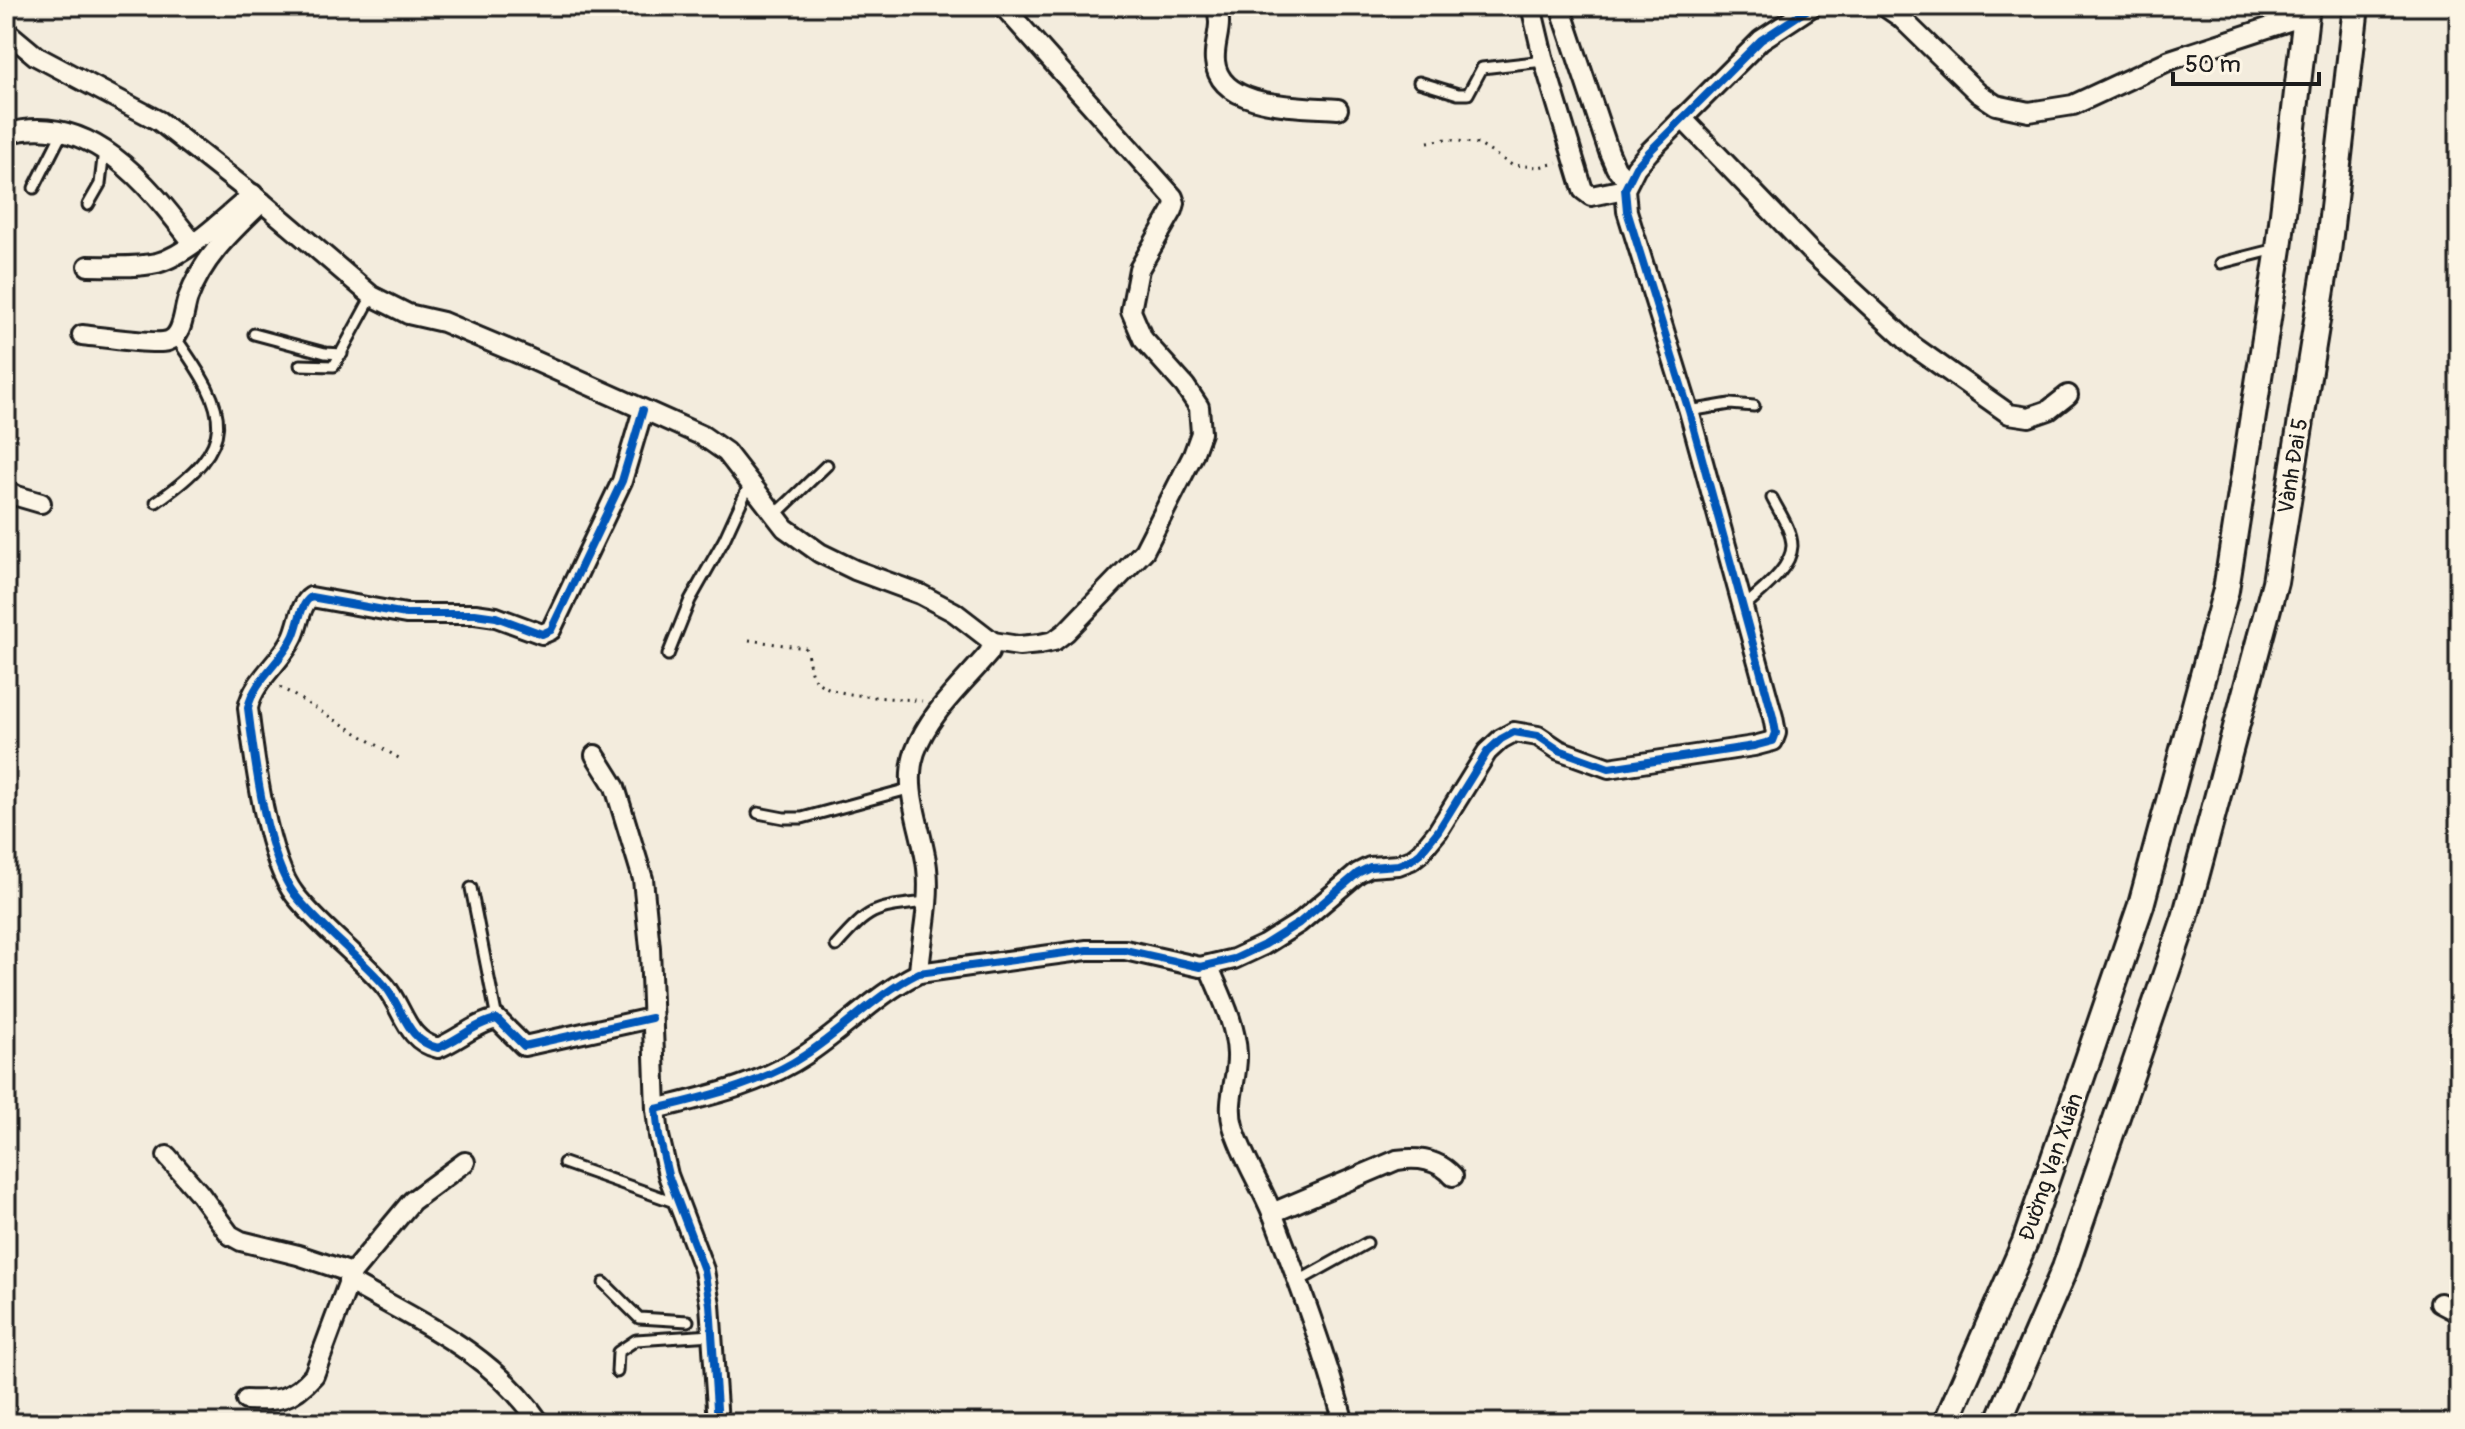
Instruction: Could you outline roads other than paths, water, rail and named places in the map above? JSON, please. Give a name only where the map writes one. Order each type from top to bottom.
[{"type":"main road","name":"Vành Đai 5","points":[[2185,918],[2275,582],[2328,252],[2356,6]]},
{"type":"main road","points":[[2279,248],[2307,10]]},
{"type":"main road","name":"Đường Vạn Xuân","points":[[1946,1423],[2025,1242],[2141,905],[2226,590],[2279,248]]},
{"type":"main road","name":"Đường Vạn Xuân","points":[[1998,1423],[2065,1268],[2185,918]]},
{"type":"street","points":[[7,36],[36,56],[159,121],[258,198],[372,296],[408,314],[443,322],[524,356],[703,436],[726,452],[774,516],[820,553],[855,570],[920,594],[954,612],[993,642],[1019,646],[1054,641],[1125,573],[1149,541],[1193,455],[1201,433],[1202,418],[1193,398],[1143,339],[1131,311],[1139,269],[1173,210],[1173,197],[1003,6]]},
{"type":"street","points":[[1215,6],[1220,14],[1214,57],[1216,68],[1229,87],[1258,102],[1338,109]]},
{"type":"street","points":[[1531,6],[1572,159],[1583,190],[1591,196],[1622,187],[1636,167],[1682,118],[1761,40],[1813,6]]},
{"type":"street","points":[[656,1109],[762,1079],[808,1054],[869,1004],[919,973],[1087,950],[1125,950],[1209,967],[1234,959],[1299,923],[1358,873],[1370,867],[1398,865],[1411,860],[1438,831],[1487,752],[1514,732],[1538,736],[1559,750],[1609,768],[1773,741],[1776,733],[1744,607],[1689,411],[1616,168],[1560,6]]},
{"type":"street","points":[[1884,6],[1900,17],[1978,93],[1996,105],[2029,112],[2073,105],[2170,60],[2307,10]]},
{"type":"street","points":[[1682,118],[1810,251],[1913,346],[2009,414],[2029,417],[2049,410],[2068,395]]},
{"type":"street","points":[[6,134],[34,127],[63,131],[104,150],[146,185],[193,243]]},
{"type":"street","points":[[88,266],[153,264],[165,260],[258,198]]},
{"type":"street","points":[[82,335],[161,342],[175,337],[186,301],[206,260],[258,198]]},
{"type":"street","points":[[643,410],[622,481],[551,630],[542,634],[512,622],[475,614],[406,614],[311,597],[305,602],[293,638],[263,677],[248,708],[272,844],[284,879],[294,894],[387,989],[419,1040],[438,1048],[487,1021],[497,1019],[528,1047],[651,1018]]},
{"type":"street","points":[[6,490],[41,503]]},
{"type":"street","points":[[919,973],[927,902],[927,869],[912,788],[911,764],[931,721],[989,653],[993,642]]},
{"type":"street","points":[[595,755],[615,787],[643,879],[650,948],[656,1109],[665,1162],[704,1270],[718,1423]]},
{"type":"street","points":[[1209,967],[1236,1038],[1238,1058],[1230,1096],[1232,1124],[1272,1213],[1344,1423]]},
{"type":"street","points":[[167,1156],[230,1235],[241,1241],[298,1255],[350,1277],[475,1354],[523,1399],[540,1423]]},
{"type":"street","points":[[1272,1213],[1397,1160],[1414,1158],[1435,1162],[1446,1167],[1453,1176]]},
{"type":"street","points":[[246,1400],[279,1401],[294,1394],[314,1375],[350,1277],[412,1201],[465,1162]]},
{"type":"street","points":[[2440,1303],[2459,1313]]},
{"type":"lane","points":[[1419,82],[1468,94],[1482,68],[1544,61]]},
{"type":"lane","points":[[34,188],[63,131]]},
{"type":"lane","points":[[88,205],[100,184],[104,150]]},
{"type":"lane","points":[[2221,263],[2279,248]]},
{"type":"lane","points":[[300,365],[334,366],[372,296]]},
{"type":"lane","points":[[254,334],[325,353],[342,354]]},
{"type":"lane","points":[[156,502],[177,487],[203,460],[215,445],[219,429],[217,410],[207,385],[175,337]]},
{"type":"lane","points":[[1689,411],[1730,404],[1754,406]]},
{"type":"lane","points":[[774,516],[827,465]]},
{"type":"lane","points":[[668,655],[690,600],[724,540],[750,483]]},
{"type":"lane","points":[[1744,607],[1781,571],[1790,556],[1792,545],[1789,531],[1772,498]]},
{"type":"lane","points":[[758,813],[802,818],[912,788]]},
{"type":"lane","points":[[471,888],[497,1019]]},
{"type":"lane","points":[[836,946],[858,921],[875,909],[927,902]]},
{"type":"lane","points":[[564,1163],[679,1203]]},
{"type":"lane","points":[[1297,1282],[1367,1243]]},
{"type":"lane","points":[[604,1283],[639,1318],[688,1321]]},
{"type":"lane","points":[[617,1372],[618,1352],[636,1340],[709,1325]]}]
